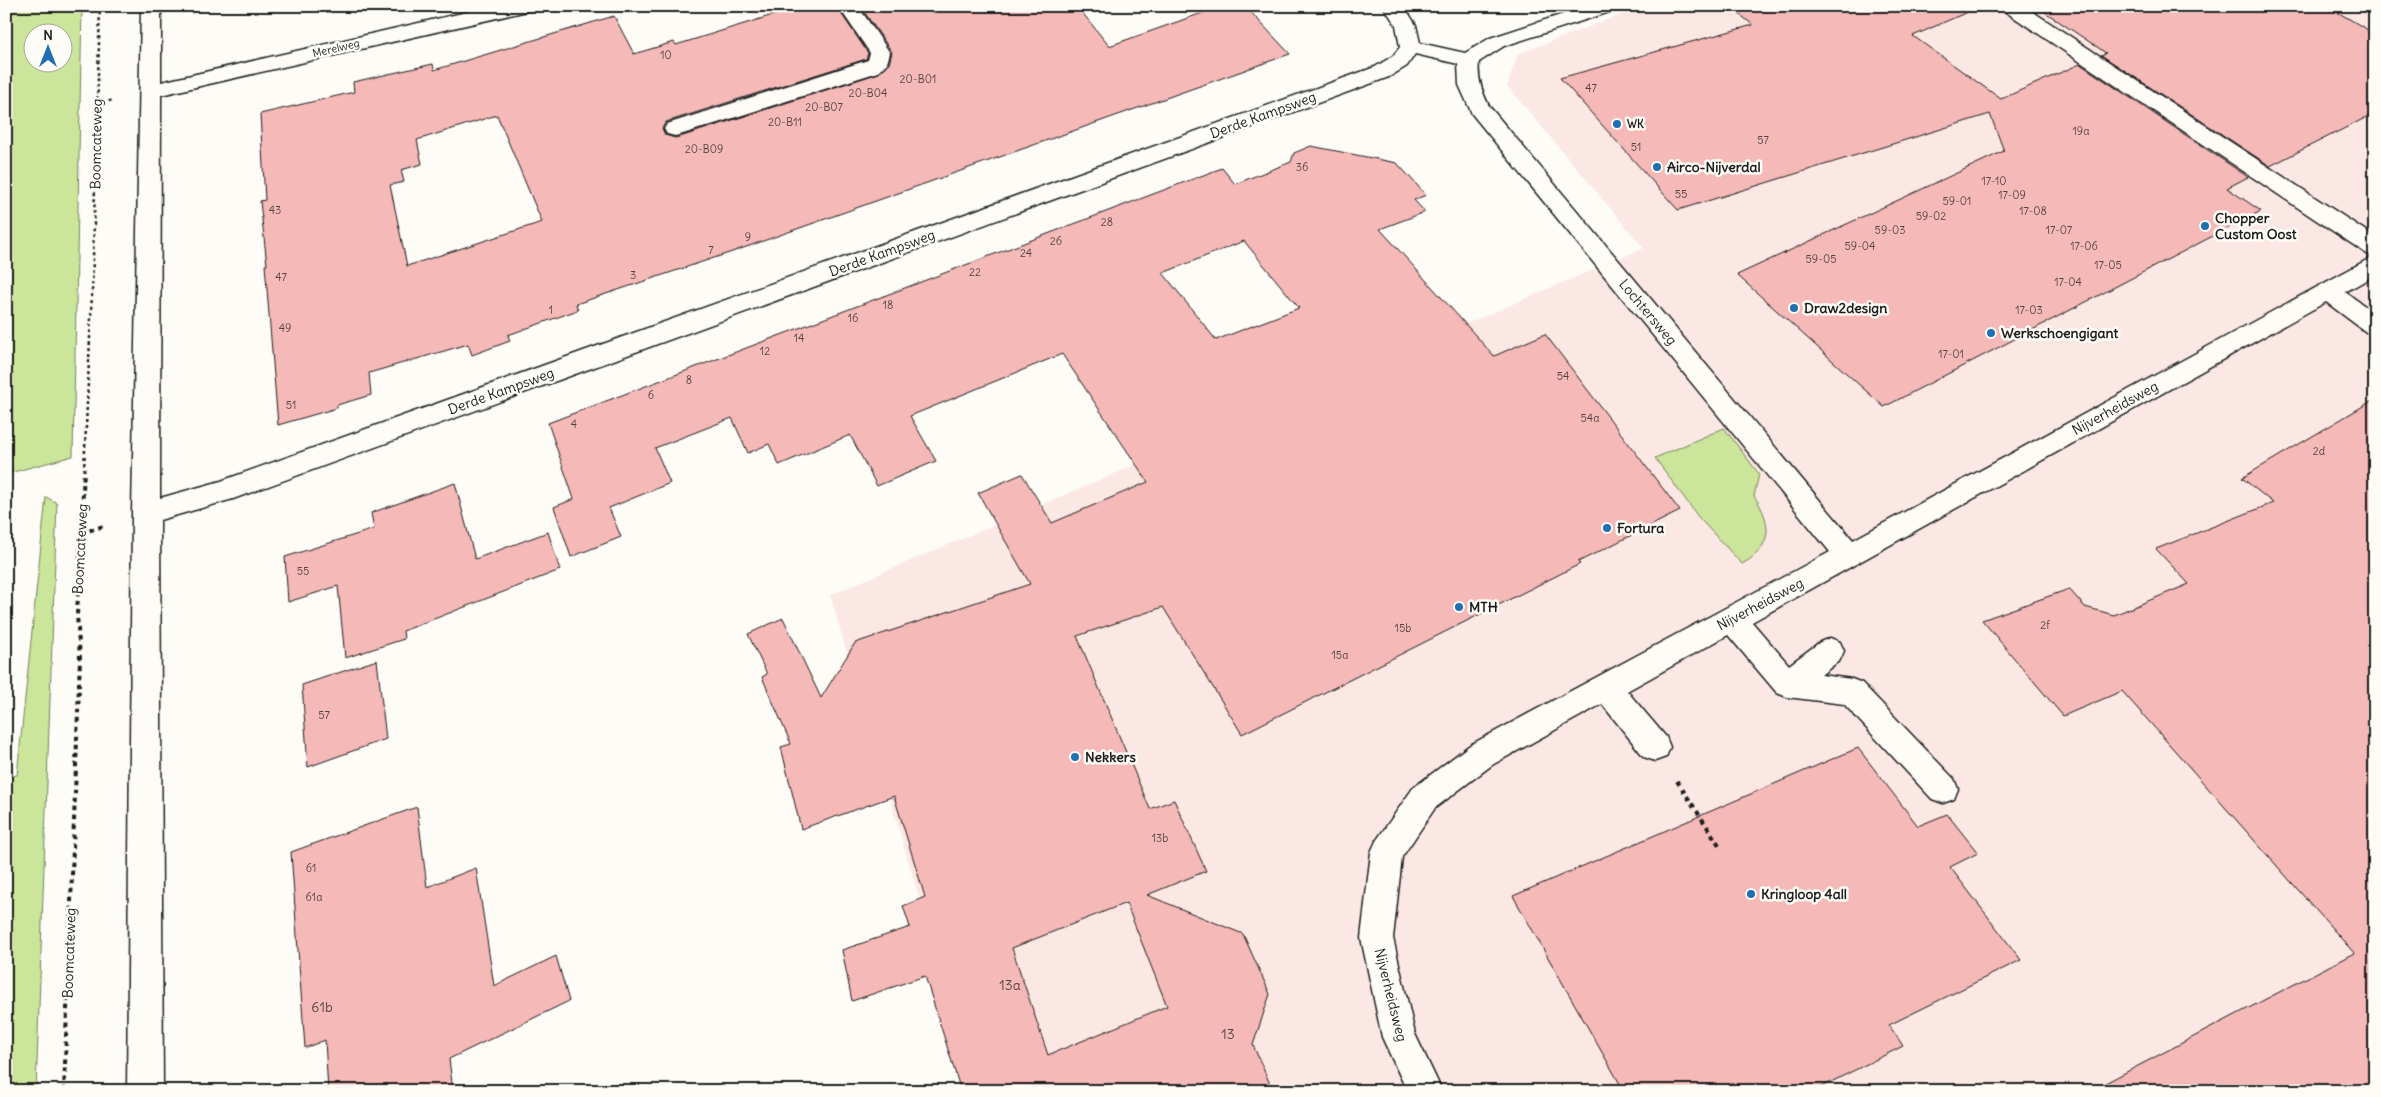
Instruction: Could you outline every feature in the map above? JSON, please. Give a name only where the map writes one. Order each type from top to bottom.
[{"type":"street","points":[[145,1091],[146,513],[151,6]]},
{"type":"street","name":"Merelweg","points":[[149,91],[523,6]]},
{"type":"street","points":[[675,129],[870,68],[877,63],[880,53],[848,6]]},
{"type":"street","points":[[1393,6],[1406,22],[1411,34],[1410,47],[1469,60],[1497,42],[1609,6]]},
{"type":"street","points":[[2010,6],[2375,248]]},
{"type":"street","name":"Derde Kampsweg","points":[[146,513],[224,491],[1382,72],[1400,61],[1410,47]]},
{"type":"street","name":"Lochtersweg","points":[[1469,60],[1467,72],[1469,86],[1480,109],[1849,555]]},
{"type":"street","name":"Nijverheidsweg","points":[[1425,1091],[1399,1037],[1378,938],[1387,852],[1424,798],[1481,756],[2327,291],[2369,275]]},
{"type":"street","points":[[2327,291],[2375,326]]},
{"type":"street","points":[[1732,619],[1787,684],[1852,692],[1943,789]]},
{"type":"street","points":[[1787,684],[1830,651]]},
{"type":"street","points":[[1606,687],[1655,747]]},
{"type":"path","name":"Boomcateweg","points":[[64,1091],[80,658],[77,615],[92,294],[100,6]]},
{"type":"path","points":[[1655,747],[1719,845]]},
{"type":"shaded area","points":[[1643,6],[2375,6],[2375,1091],[976,1091],[830,595],[1644,248],[1507,86],[1518,54]]},
{"type":"green space","points":[[6,6],[82,6],[73,456],[6,474]]},
{"type":"green space","points":[[1724,428],[1759,474],[1754,496],[1767,524],[1765,542],[1760,550],[1742,564],[1699,518],[1655,458]]},
{"type":"green space","points":[[46,497],[57,503],[36,1091],[6,1091],[6,778],[17,775]]},
{"type":"building","points":[[802,6],[836,6],[868,53],[866,59],[666,122],[662,128],[665,135],[675,138],[879,73],[889,64],[892,52],[860,6],[1077,6],[1109,46],[1222,6],[1245,6],[1290,54],[735,251],[576,304],[578,310],[508,335],[510,341],[472,355],[468,344],[369,373],[371,395],[337,405],[337,408],[278,425],[265,265],[267,265],[260,201],[265,200],[260,114],[354,92],[353,82],[433,64],[434,70],[614,16],[634,54],[674,42],[676,45]],"holes":[[[497,115],[542,222],[407,266],[390,185],[404,182],[401,170],[422,164],[417,140]]]},
{"type":"building","points":[[1729,6],[1981,6],[1913,36],[2001,99],[2080,64],[2248,177],[2227,188],[2261,211],[1884,407],[1737,275],[2004,151],[1990,114],[1678,210],[1560,78],[1753,25]]},
{"type":"building","points":[[2036,6],[2327,6],[2375,34],[2375,113],[2270,166],[2101,55],[2106,53]]},
{"type":"building","points":[[1311,146],[1397,163],[1426,195],[1414,200],[1425,212],[1380,229],[1494,356],[1545,334],[1680,511],[1578,562],[1580,564],[1242,734],[1163,607],[1077,636],[1150,809],[1174,800],[1206,871],[1147,895],[1243,934],[1270,994],[1253,1045],[1273,1091],[961,1091],[925,976],[852,1001],[842,950],[910,927],[903,906],[925,897],[894,796],[801,829],[781,747],[791,744],[762,677],[767,674],[748,634],[783,618],[821,698],[855,643],[1030,584],[978,493],[1022,474],[1052,523],[1148,482],[1062,354],[910,416],[936,461],[877,486],[850,435],[779,465],[769,444],[748,453],[732,418],[655,448],[670,483],[609,508],[621,537],[571,557],[554,507],[574,499],[548,423],[1222,168],[1235,184],[1291,162],[1294,153]],"holes":[[[1244,241],[1299,308],[1216,340],[1163,273]],[[1126,903],[1167,1006],[1048,1055],[1012,948]]]},
{"type":"building","points":[[2375,399],[2375,1091],[2090,1091],[2354,953],[2122,691],[2063,716],[1982,620],[2069,589],[2085,607],[2114,615],[2189,584],[2156,549],[2273,503],[2242,478]]},
{"type":"building","points":[[455,483],[475,559],[548,532],[560,570],[403,631],[404,639],[345,658],[338,586],[288,602],[285,557],[374,529],[371,513]]},
{"type":"building","points":[[377,660],[386,739],[308,767],[302,685]]},
{"type":"building","points":[[1858,748],[1918,826],[1947,814],[1978,853],[1950,867],[2021,960],[1889,1025],[1903,1046],[1813,1091],[1624,1091],[1513,896]]},
{"type":"building","points":[[417,807],[427,887],[476,868],[494,986],[556,956],[569,1001],[449,1059],[453,1091],[328,1091],[325,1040],[305,1048],[291,852]]},
{"type":"place","name":"WK","points":[[1617,124]]},
{"type":"place","name":"Airco-Nijverdal","points":[[1657,167]]},
{"type":"place","name":"Chopper Custom Oost","points":[[2205,226]]},
{"type":"place","name":"Draw2design","points":[[1794,308]]},
{"type":"place","name":"Werkschoengigant","points":[[1991,333]]},
{"type":"place","name":"Fortura","points":[[1607,528]]},
{"type":"place","name":"MTH","points":[[1459,607]]},
{"type":"place","name":"Nekkers","points":[[1075,757]]},
{"type":"place","name":"Kringloop 4all","points":[[1751,894]]}]
